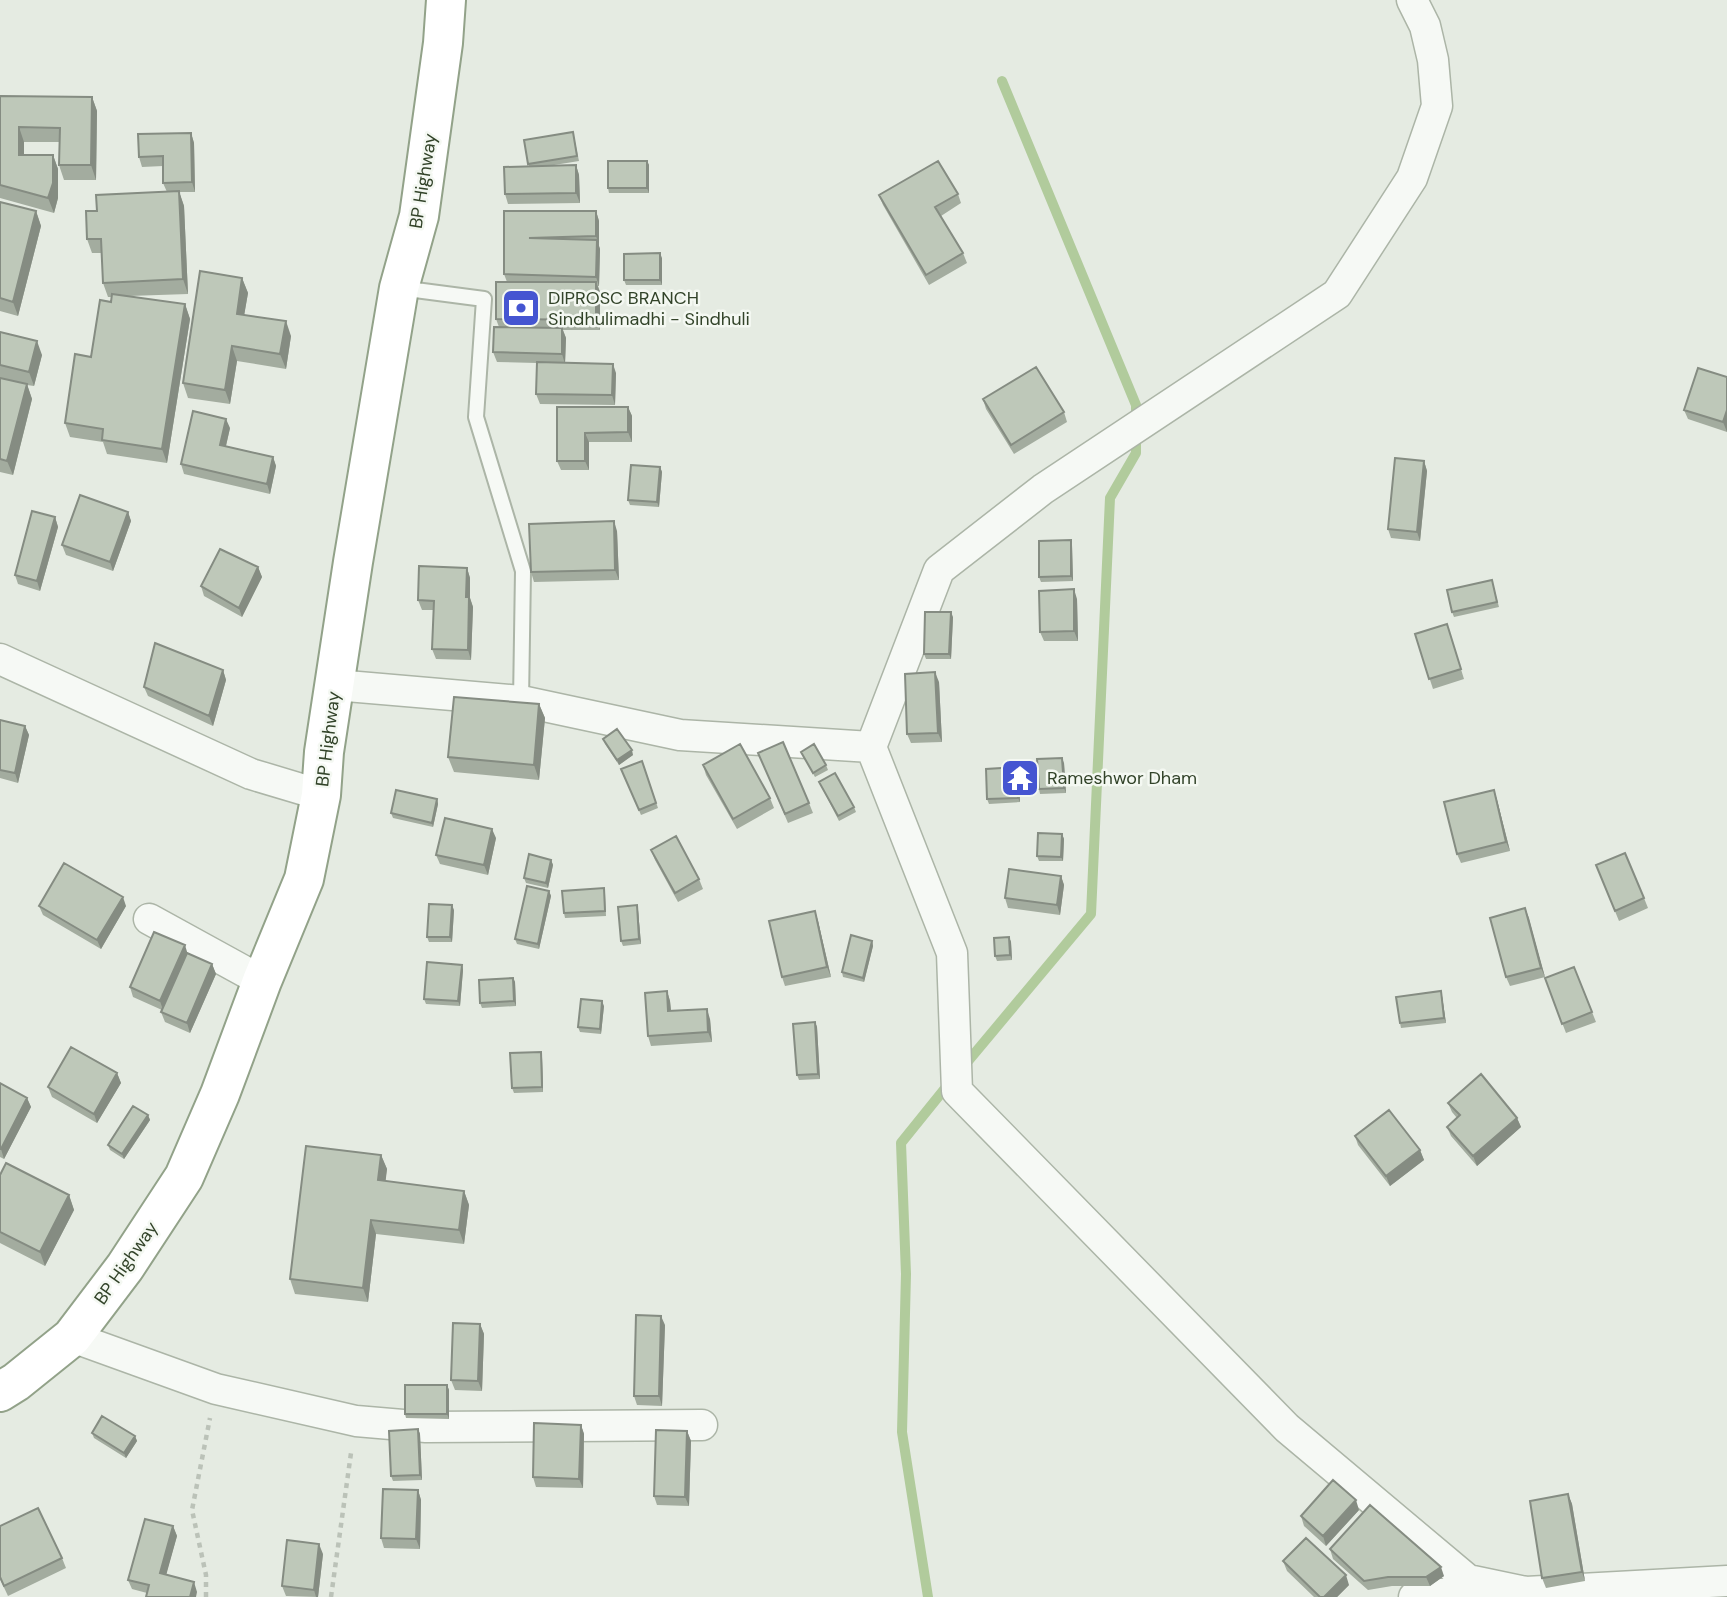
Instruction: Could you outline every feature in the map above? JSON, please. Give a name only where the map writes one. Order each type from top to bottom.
[{"type":"highway","name":"BP Highway","points":[[0,1392],[72,1337],[125,1267],[184,1177],[220,1094],[304,878],[321,795],[324,752],[355,549],[399,288],[419,216],[443,43],[446,0]]},
{"type":"street","points":[[1412,0],[1425,26],[1433,60],[1437,106],[1412,178],[1337,294],[1043,489],[939,570],[871,747],[952,953],[957,1091],[1287,1427],[1468,1580],[1527,1594],[1727,1581]]},
{"type":"street","points":[[0,659],[251,774],[321,795]]},
{"type":"street","points":[[335,685],[521,701],[680,735],[871,747]]},
{"type":"street","points":[[149,919],[262,981]]},
{"type":"street","points":[[72,1337],[216,1390],[356,1421],[426,1427],[702,1425]]},
{"type":"street","points":[[1414,1597],[1431,1597],[1455,1590],[1468,1580]]},
{"type":"lane","points":[[399,288],[484,299],[477,417],[523,571],[521,701]]},
{"type":"path","points":[[206,1597],[206,1575],[192,1510],[216,1390]]},
{"type":"path","points":[[331,1597],[356,1421]]},
{"type":"building","points":[[0,96],[92,97],[91,165],[59,165],[60,128],[19,127],[19,155],[53,155],[53,183],[48,198],[0,185]]},
{"type":"building","points":[[573,132],[577,156],[528,164],[524,140]]},
{"type":"building","points":[[191,133],[192,182],[163,183],[163,156],[139,157],[138,134]]},
{"type":"building","points":[[608,161],[647,161],[647,188],[608,188]]},
{"type":"building","points":[[938,161],[958,194],[935,207],[963,253],[926,275],[879,195]]},
{"type":"building","points":[[576,165],[576,193],[505,194],[504,167]]},
{"type":"building","points":[[179,191],[183,279],[103,283],[101,239],[87,239],[86,211],[97,211],[96,195]]},
{"type":"building","points":[[0,202],[36,211],[13,302],[0,298]]},
{"type":"building","points":[[504,211],[596,211],[596,236],[529,238],[597,240],[596,277],[504,274]]},
{"type":"building","points":[[660,253],[660,280],[624,280],[624,254]]},
{"type":"building","points":[[200,271],[242,278],[237,314],[286,321],[280,354],[232,346],[225,390],[183,383]]},
{"type":"building","points":[[496,282],[596,282],[596,320],[496,319]]},
{"type":"building","points":[[112,294],[185,304],[162,449],[102,440],[103,429],[65,423],[75,354],[91,357],[100,300],[111,302]]},
{"type":"building","points":[[494,327],[562,328],[562,354],[493,352]]},
{"type":"building","points":[[0,332],[37,341],[29,372],[0,365]]},
{"type":"building","points":[[537,362],[613,364],[612,395],[536,394]]},
{"type":"building","points":[[1036,367],[1064,412],[1011,445],[983,399]]},
{"type":"building","points":[[1698,368],[1727,377],[1727,410],[1723,422],[1684,410]]},
{"type":"building","points":[[0,378],[27,384],[7,461],[0,459]]},
{"type":"building","points":[[557,407],[628,407],[628,432],[585,433],[585,461],[557,461]]},
{"type":"building","points":[[193,411],[226,419],[220,445],[273,457],[267,484],[181,464]]},
{"type":"building","points":[[1395,458],[1424,461],[1417,532],[1388,529]]},
{"type":"building","points":[[631,465],[660,467],[657,502],[628,500]]},
{"type":"building","points":[[80,495],[128,512],[110,562],[62,545]]},
{"type":"building","points":[[32,511],[55,517],[37,581],[15,575]]},
{"type":"building","points":[[614,521],[615,570],[531,572],[529,524]]},
{"type":"building","points":[[1071,540],[1071,576],[1039,577],[1039,541]]},
{"type":"building","points":[[220,549],[258,567],[239,608],[201,586]]},
{"type":"building","points":[[419,566],[467,568],[468,650],[432,649],[434,601],[418,600]]},
{"type":"building","points":[[1492,580],[1497,602],[1452,612],[1447,590]]},
{"type":"building","points":[[1074,589],[1074,631],[1040,632],[1039,591]]},
{"type":"building","points":[[925,612],[951,612],[949,654],[924,654]]},
{"type":"building","points":[[1447,624],[1461,669],[1429,679],[1415,634]]},
{"type":"building","points":[[155,643],[223,670],[209,716],[144,687]]},
{"type":"building","points":[[935,672],[938,733],[907,734],[905,674]]},
{"type":"building","points":[[454,697],[539,704],[534,765],[448,757]]},
{"type":"building","points":[[0,720],[25,726],[15,773],[0,770]]},
{"type":"building","points":[[617,729],[632,750],[617,760],[603,739]]},
{"type":"building","points":[[783,742],[809,803],[785,814],[758,753]]},
{"type":"building","points":[[740,744],[770,798],[733,819],[703,765]]},
{"type":"building","points":[[814,744],[826,765],[813,773],[801,752]]},
{"type":"building","points":[[1062,758],[1064,788],[1039,789],[1037,759]]},
{"type":"building","points":[[642,761],[656,803],[639,810],[621,769]]},
{"type":"building","points":[[1017,767],[1018,798],[987,799],[986,769]]},
{"type":"building","points":[[835,773],[854,807],[838,816],[819,782]]},
{"type":"building","points":[[396,790],[437,799],[432,823],[391,813]]},
{"type":"building","points":[[1494,790],[1506,842],[1457,854],[1444,802]]},
{"type":"building","points":[[445,818],[492,829],[484,865],[436,855]]},
{"type":"building","points":[[1038,833],[1062,834],[1061,857],[1037,856]]},
{"type":"building","points":[[676,836],[699,879],[675,893],[651,850]]},
{"type":"building","points":[[1625,853],[1644,898],[1615,911],[1596,865]]},
{"type":"building","points":[[529,854],[551,860],[546,883],[524,878]]},
{"type":"building","points":[[64,863],[123,897],[97,940],[39,906]]},
{"type":"building","points":[[1009,869],[1061,876],[1057,905],[1005,898]]},
{"type":"building","points":[[527,886],[549,891],[538,944],[515,939]]},
{"type":"building","points":[[604,888],[605,911],[564,913],[562,891]]},
{"type":"building","points":[[429,904],[452,905],[450,937],[427,937]]},
{"type":"building","points":[[637,905],[639,939],[621,941],[618,907]]},
{"type":"building","points":[[1525,908],[1541,968],[1506,977],[1490,918]]},
{"type":"building","points":[[815,911],[827,967],[782,977],[769,921]]},
{"type":"building","points":[[154,932],[185,945],[160,1001],[130,987]]},
{"type":"building","points":[[851,935],[872,941],[863,978],[842,972]]},
{"type":"building","points":[[1009,937],[1010,955],[995,956],[994,938]]},
{"type":"building","points":[[187,953],[212,964],[187,1023],[161,1012]]},
{"type":"building","points":[[427,962],[462,965],[458,1001],[424,999]]},
{"type":"building","points":[[1574,967],[1592,1012],[1562,1024],[1545,978]]},
{"type":"building","points":[[513,978],[514,1001],[480,1003],[479,980]]},
{"type":"building","points":[[667,991],[668,1011],[707,1009],[708,1032],[648,1036],[645,993]]},
{"type":"building","points":[[1441,991],[1444,1018],[1400,1023],[1396,997]]},
{"type":"building","points":[[581,999],[602,1001],[600,1029],[578,1027]]},
{"type":"building","points":[[815,1022],[818,1074],[797,1075],[793,1024]]},
{"type":"building","points":[[71,1047],[117,1073],[94,1114],[48,1087]]},
{"type":"building","points":[[541,1052],[542,1087],[512,1088],[510,1053]]},
{"type":"building","points":[[1481,1074],[1517,1118],[1473,1156],[1447,1127],[1460,1115],[1448,1103]]},
{"type":"building","points":[[0,1083],[27,1098],[1,1149],[0,1149]]},
{"type":"building","points":[[133,1106],[148,1115],[122,1154],[108,1145]]},
{"type":"building","points":[[1389,1110],[1420,1150],[1386,1176],[1355,1136]]},
{"type":"building","points":[[306,1146],[381,1155],[378,1180],[464,1191],[459,1230],[371,1220],[363,1288],[290,1279]]},
{"type":"building","points":[[6,1163],[69,1195],[40,1252],[0,1232],[0,1175]]},
{"type":"building","points":[[636,1315],[661,1316],[659,1396],[634,1396]]},
{"type":"building","points":[[453,1323],[480,1324],[478,1381],[451,1380]]},
{"type":"building","points":[[405,1385],[447,1385],[447,1414],[405,1414]]},
{"type":"building","points":[[102,1416],[135,1436],[124,1453],[92,1433]]},
{"type":"building","points":[[534,1423],[581,1425],[579,1479],[533,1477]]},
{"type":"building","points":[[418,1429],[420,1475],[391,1476],[389,1431]]},
{"type":"building","points":[[656,1430],[687,1431],[685,1497],[654,1496]]},
{"type":"building","points":[[1333,1480],[1356,1500],[1323,1536],[1301,1516]]},
{"type":"building","points":[[383,1489],[418,1490],[416,1539],[381,1538]]},
{"type":"building","points":[[1568,1494],[1582,1572],[1542,1578],[1530,1501]]},
{"type":"building","points":[[1370,1505],[1441,1567],[1426,1577],[1388,1577],[1364,1581],[1330,1549]]},
{"type":"building","points":[[38,1508],[62,1558],[4,1586],[0,1577],[0,1526]]},
{"type":"building","points":[[145,1519],[173,1526],[160,1573],[194,1582],[190,1597],[146,1597],[149,1585],[128,1580]]},
{"type":"building","points":[[1306,1538],[1346,1575],[1324,1597],[1320,1597],[1283,1561]]},
{"type":"building","points":[[287,1540],[319,1544],[314,1590],[282,1586]]},
{"type":"waterway","points":[[964,1066],[1091,914],[1110,498],[1136,453],[1136,405],[1002,81]]},
{"type":"waterway","points":[[928,1597],[902,1432],[906,1274],[901,1143],[951,1081]]},
{"type":"place","name":"DIPROSC BRANCH Sindhulimadhi - Sindhuli","points":[[521,308]]},
{"type":"place","name":"Rameshwor Dham","points":[[1020,778]]}]
